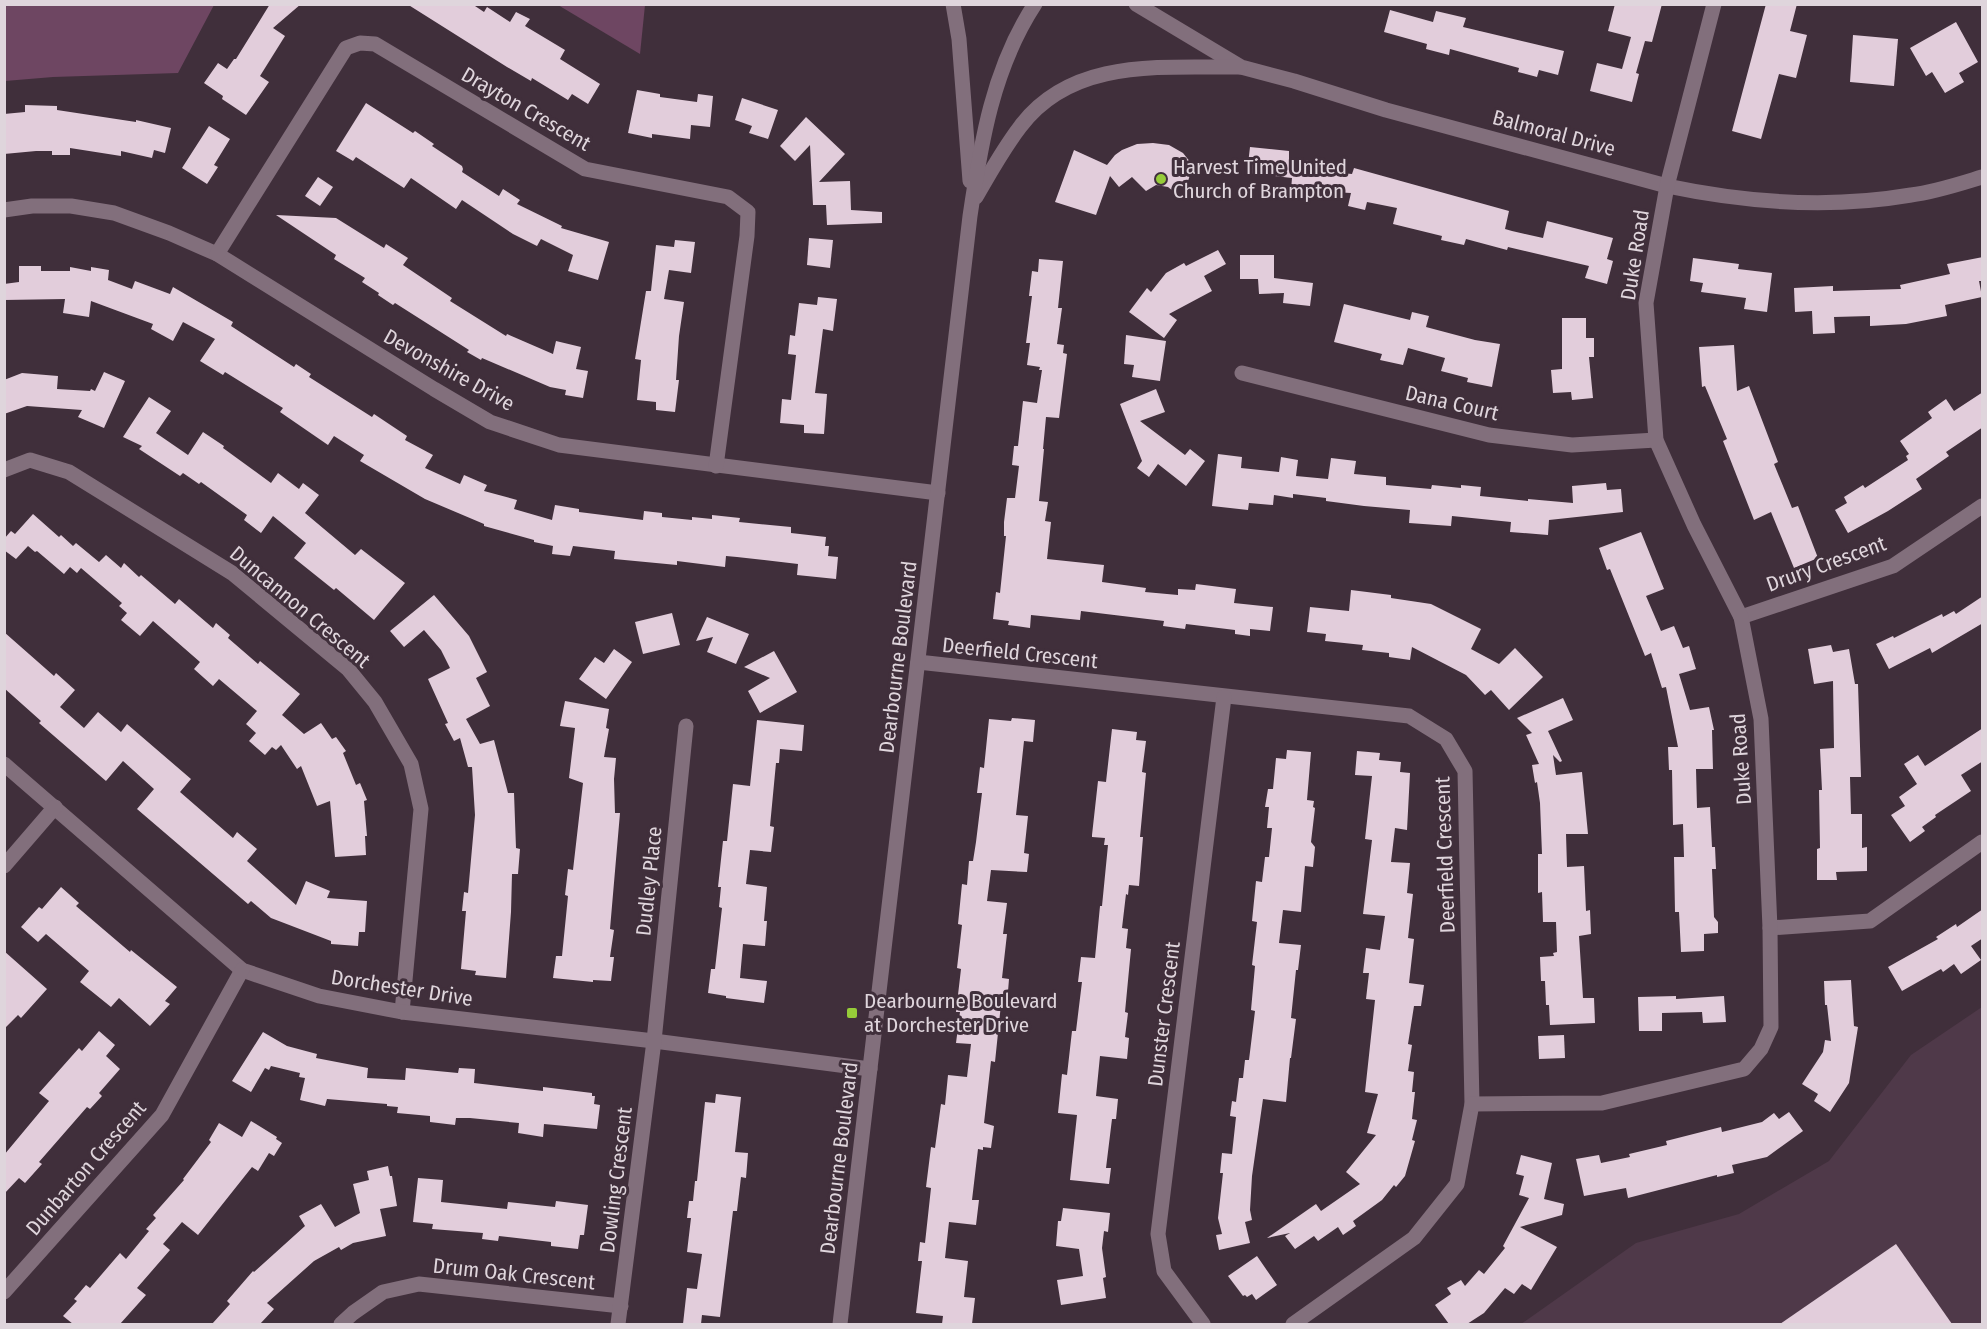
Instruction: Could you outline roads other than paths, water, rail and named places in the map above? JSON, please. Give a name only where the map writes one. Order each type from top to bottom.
[{"type":"street","points":[[953,4],[959,39],[972,205]]},
{"type":"street","name":"Dearbourne Boulevard","points":[[840,1324],[972,205],[981,145],[991,106],[1008,53],[1035,4]]},
{"type":"street","name":"Balmoral Drive","points":[[1136,4],[1240,68],[1294,81],[1386,110],[1667,186],[1751,200],[1841,203],[1911,195],[1983,177]]},
{"type":"street","name":"Duke Road","points":[[1472,1104],[1602,1103],[1744,1069],[1761,1049],[1771,1027],[1770,928],[1761,719],[1741,617],[1694,525],[1656,440],[1646,303],[1667,186],[1714,4]]},
{"type":"street","name":"Drayton Crescent","points":[[217,254],[346,48],[360,43],[375,44],[585,169],[728,197],[748,212],[747,236],[716,466]]},
{"type":"street","points":[[972,205],[1021,125],[1047,99],[1082,80],[1111,72],[1140,68],[1240,68]]},
{"type":"street","name":"Devonshire Drive","points":[[4,210],[32,206],[71,206],[114,213],[169,233],[217,254],[490,422],[559,445],[938,493]]},
{"type":"street","name":"Dana Court","points":[[1242,373],[1489,435],[1572,445],[1656,440]]},
{"type":"street","name":"Duncannon Crescent","points":[[4,470],[30,460],[69,472],[232,573],[348,669],[375,702],[411,764],[421,809],[402,1012]]},
{"type":"street","name":"Drury Crescent","points":[[1741,617],[1893,566],[1983,506]]},
{"type":"street","name":"Deerfield Crescent","points":[[918,662],[1409,716],[1446,739],[1465,771],[1472,1104],[1457,1184],[1414,1238],[1293,1324]]},
{"type":"street","name":"Dunster Crescent","points":[[1203,1324],[1164,1271],[1158,1234],[1224,697]]},
{"type":"street","name":"Dudley Place","points":[[654,1041],[686,726]]},
{"type":"street","name":"Dorchester Drive","points":[[4,764],[242,970],[319,996],[402,1012],[870,1069]]},
{"type":"street","points":[[4,866],[55,807]]},
{"type":"street","points":[[1770,928],[1870,921],[1983,842]]},
{"type":"street","name":"Dunbarton Crescent","points":[[4,1292],[162,1115],[242,970]]},
{"type":"street","name":"Dowling Crescent","points":[[618,1324],[654,1041]]},
{"type":"street","name":"Drum Oak Crescent","points":[[341,1324],[384,1292],[419,1284],[621,1306]]},
{"type":"place","name":"Harvest Time United Church of Brampton","points":[[1161,179]]},
{"type":"place","name":"Dearbourne Boulevard at Dorchester Drive","points":[[852,1013]]}]
